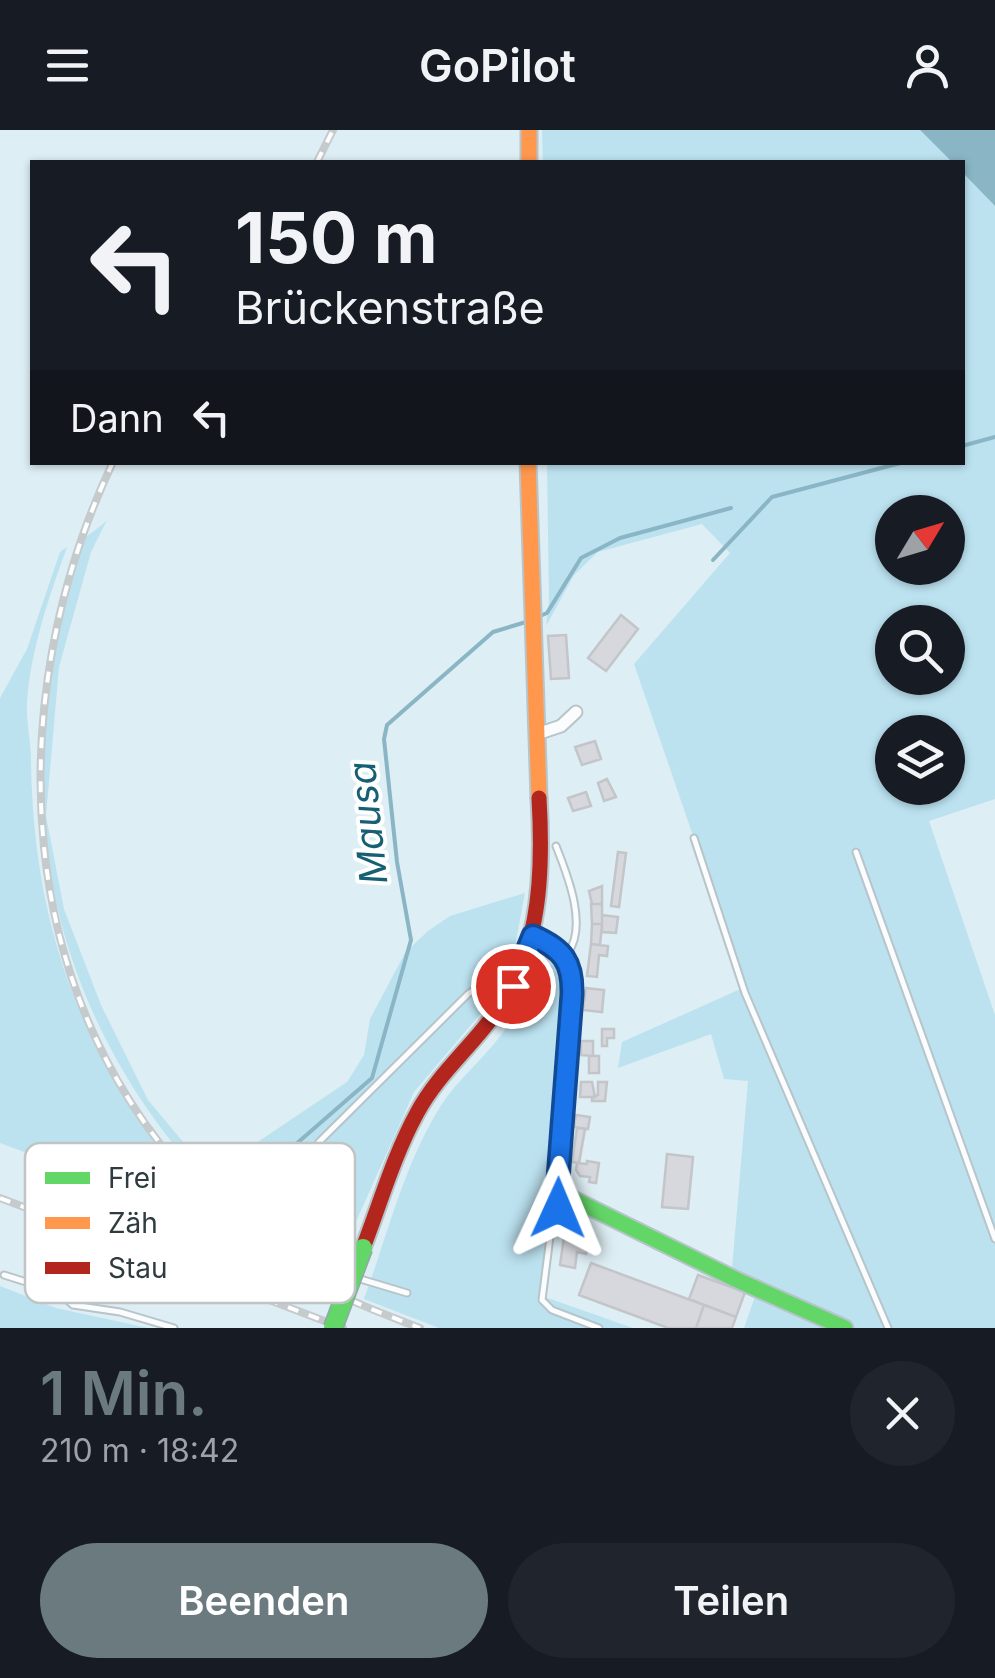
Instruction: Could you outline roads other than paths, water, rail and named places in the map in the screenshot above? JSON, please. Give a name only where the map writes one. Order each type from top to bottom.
[{"type":"main road","points":[[529,130],[529,160]]},
{"type":"main road","points":[[355,1267],[401,1146],[428,1093],[483,1031],[513,986],[533,936],[543,886],[530,622],[528,465]]},
{"type":"main road","points":[[533,936],[566,956],[573,977],[558,1179],[565,1195],[845,1328]]},
{"type":"main road","points":[[333,1328],[342,1303]]},
{"type":"street","points":[[537,734],[561,726],[576,712]]},
{"type":"lane","points":[[694,838],[746,993],[888,1328]]},
{"type":"lane","points":[[556,846],[575,917],[574,945],[566,956]]},
{"type":"lane","points":[[856,852],[995,1239]]},
{"type":"lane","points":[[320,1143],[468,994],[488,980],[513,986]]},
{"type":"lane","points":[[565,1195],[552,1222],[542,1300],[552,1310],[598,1328]]},
{"type":"lane","points":[[4,1275],[25,1282]]},
{"type":"lane","points":[[355,1275],[407,1293]]},
{"type":"lane","points":[[71,1303],[174,1328]]},
{"type":"waterway","name":"Mausa","points":[[965,445],[995,437]]},
{"type":"waterway","name":"Mausa","points":[[713,560],[772,497],[893,465]]},
{"type":"waterway","name":"Mausa","points":[[540,616],[547,613],[581,558],[620,538],[731,508]]},
{"type":"waterway","name":"Mausa","points":[[297,1143],[372,1078],[411,940],[397,862],[384,739],[387,725],[493,632],[526,622]]},
{"type":"railway","points":[[318,160],[333,130]]},
{"type":"railway","points":[[112,465],[77,554],[52,650],[41,749],[44,847],[61,943],[94,1035],[143,1121],[162,1143]]},
{"type":"railway","points":[[0,1198],[25,1207]]},
{"type":"railway","points":[[355,1302],[420,1328]]},
{"type":"railway","points":[[277,1303],[343,1328]]}]
